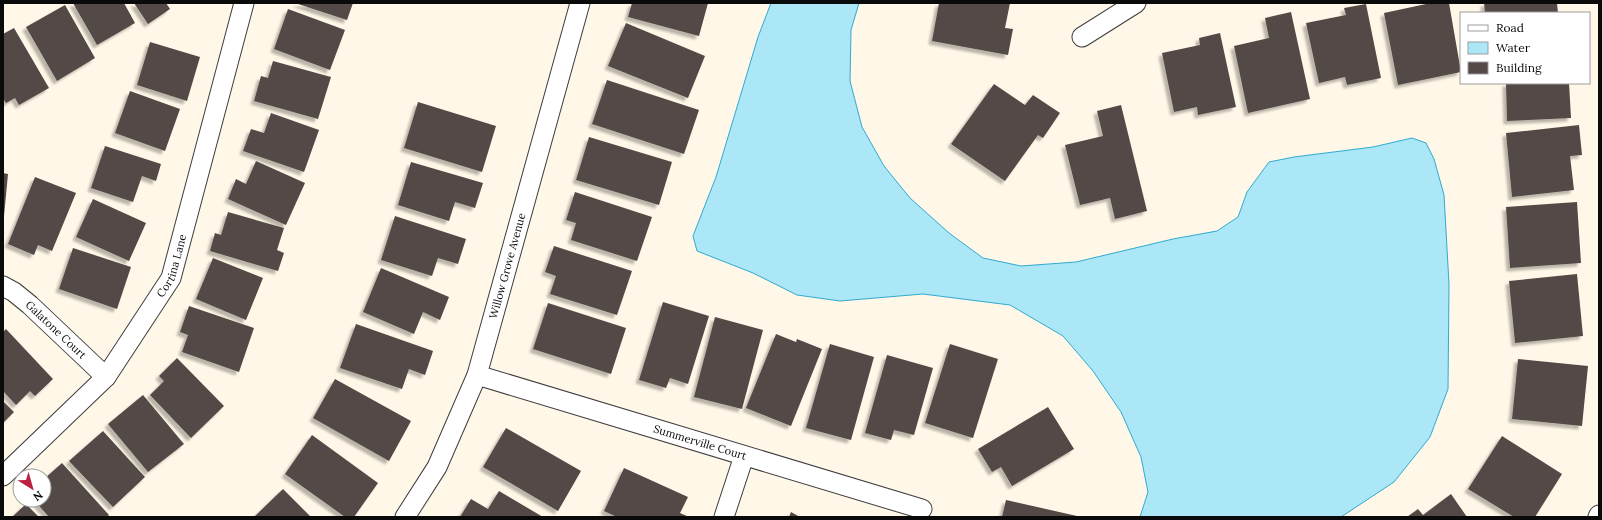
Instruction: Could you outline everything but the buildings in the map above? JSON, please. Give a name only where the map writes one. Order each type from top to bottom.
[{"type":"street","name":"Cortina Lane","points":[[3,476],[106,377],[170,278],[244,3]]},
{"type":"street","name":"Willow Grove Avenue","points":[[405,517],[437,466],[477,375],[580,3]]},
{"type":"street","points":[[1082,37],[1136,3]]},
{"type":"street","name":"Galatone Court","points":[[3,286],[14,292],[30,305],[106,377]]},
{"type":"street","name":"Summerville Court","points":[[477,375],[922,509]]},
{"type":"street","points":[[724,517],[744,456]]},
{"type":"water","points":[[771,3],[859,3],[851,30],[850,81],[862,127],[884,166],[910,198],[949,233],[983,258],[1021,266],[1076,262],[1173,239],[1217,231],[1238,217],[1247,192],[1269,162],[1294,157],[1373,147],[1412,138],[1426,143],[1434,159],[1444,195],[1449,284],[1448,389],[1430,437],[1394,482],[1341,517],[1140,517],[1148,492],[1141,457],[1121,412],[1093,371],[1063,336],[1010,305],[923,294],[840,301],[797,295],[753,273],[697,251],[693,236],[716,177],[758,37]]}]
